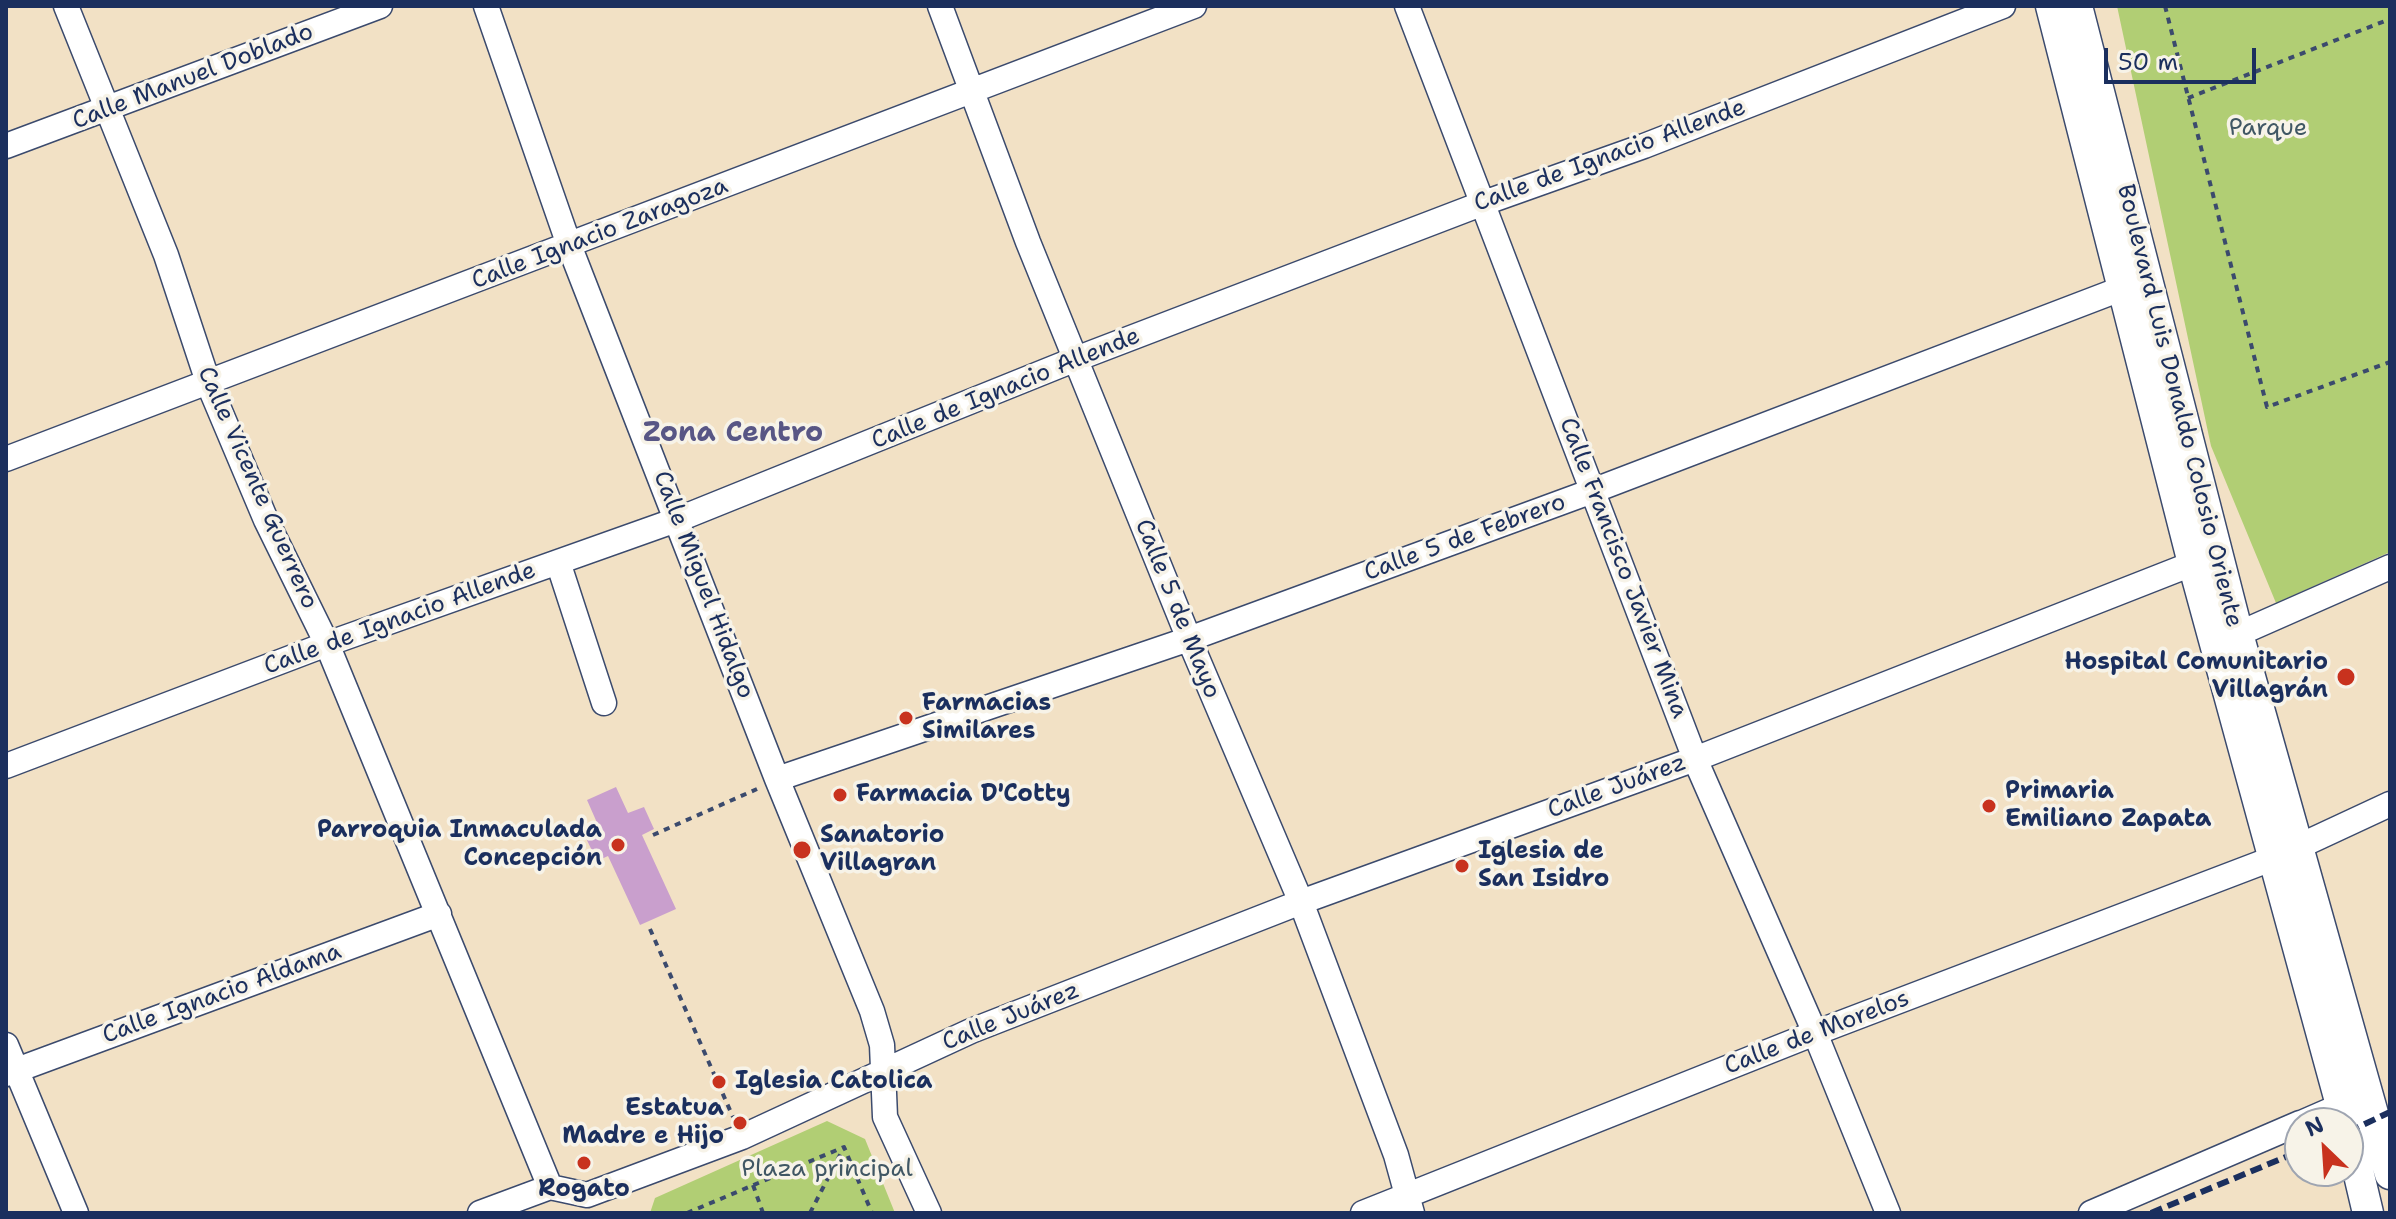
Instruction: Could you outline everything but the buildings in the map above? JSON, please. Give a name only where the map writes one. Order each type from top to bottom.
[{"type":"main road","name":"Boulevard Luis Donaldo Colosio Oriente","points":[[2051,6],[2134,284],[2205,559],[2287,852],[2369,1093],[2373,1121],[2390,1174]]},
{"type":"main road","name":"Boulevard Luis Donaldo Colosio Oriente","points":[[2077,6],[2134,284]]},
{"type":"main road","name":"Boulevard Luis Donaldo Colosio Oriente","points":[[2205,559],[2238,634],[2342,1107]]},
{"type":"main road","name":"Boulevard Luis Donaldo Colosio Oriente","points":[[2362,1187],[2368,1213]]},
{"type":"street","name":"Calle Vicente Guerrero","points":[[66,6],[166,255],[209,385],[266,520],[327,644],[550,1187]]},
{"type":"street","name":"Calle Manuel Doblado","points":[[6,146],[380,6]]},
{"type":"street","name":"Calle Miguel Hidalgo","points":[[486,6],[569,245],[679,519],[777,779],[872,1011],[882,1045],[885,1117],[929,1213]]},
{"type":"street","name":"Calle 5 de Mayo","points":[[940,6],[970,91],[1076,359],[1189,639],[1301,902],[1396,1155],[1410,1204]]},
{"type":"street","name":"Calle Ignacio Zaragoza","points":[[6,459],[209,385],[1194,6]]},
{"type":"street","name":"Calle Francisco Javier Mina","points":[[1407,6],[1481,204],[1595,490],[1695,759],[1815,1033],[1888,1213]]},
{"type":"street","name":"Calle de Ignacio Allende","points":[[6,766],[327,644],[679,519],[1076,359],[1481,204],[1644,146],[2003,6]]},
{"type":"street","name":"Calle 5 de Febrero","points":[[777,779],[1189,639],[1595,490],[2134,284]]},
{"type":"street","name":"Calle Juárez","points":[[590,1204],[971,1031],[1301,902],[1695,759],[2205,559]]},
{"type":"street","points":[[558,562],[604,703]]},
{"type":"street","points":[[2238,634],[2390,567]]},
{"type":"street","name":"Calle de Morelos","points":[[1363,1213],[1410,1204],[1815,1033],[2287,852],[2390,804]]},
{"type":"street","name":"Calle Ignacio Aldama","points":[[11,1072],[439,914]]},
{"type":"street","points":[[6,1045],[11,1072],[76,1213]]},
{"type":"street","points":[[2356,1107],[2369,1093]]},
{"type":"street","points":[[2091,1213],[2284,1130]]},
{"type":"street","points":[[480,1213],[550,1187],[590,1204]]},
{"type":"path","points":[[2165,6],[2267,407],[2390,362]]},
{"type":"path","points":[[2188,98],[2390,19]]},
{"type":"path","points":[[653,835],[777,779]]},
{"type":"path","points":[[650,929],[742,1137]]},
{"type":"path","points":[[687,1213],[844,1147]]},
{"type":"path","points":[[810,1213],[844,1147]]},
{"type":"path","points":[[844,1147],[872,1213]]},
{"type":"path","points":[[753,1185],[763,1213]]},
{"type":"green space","name":"Parque","points":[[2117,6],[2390,6],[2390,552],[2276,603],[2211,446]]},
{"type":"green space","name":"Plaza principal","points":[[827,1121],[865,1139],[895,1213],[650,1213],[655,1198]]},
{"type":"railway","points":[[2364,1124],[2390,1112]]},
{"type":"railway","points":[[2151,1213],[2284,1158]]},
{"type":"place","name":"Hospital Comunitario Villagrán","points":[[2346,677]]},
{"type":"place","name":"Farmacias Similares","points":[[906,718]]},
{"type":"place","name":"Farmacia D'Cotty","points":[[840,795]]},
{"type":"place","name":"Primaria Emiliano Zapata","points":[[1989,806]]},
{"type":"place","name":"Parroquia Inmaculada Concepción","points":[[618,845]]},
{"type":"place","name":"Sanatorio Villagran","points":[[802,850]]},
{"type":"place","name":"Iglesia de San Isidro","points":[[1462,866]]},
{"type":"place","name":"Iglesia Catolica","points":[[719,1082]]},
{"type":"place","name":"Estatua Madre e Hijo","points":[[740,1123]]},
{"type":"place","name":"Rogato","points":[[584,1163]]},
{"type":"district","name":"Zona Centro","points":[[733,434]]}]
